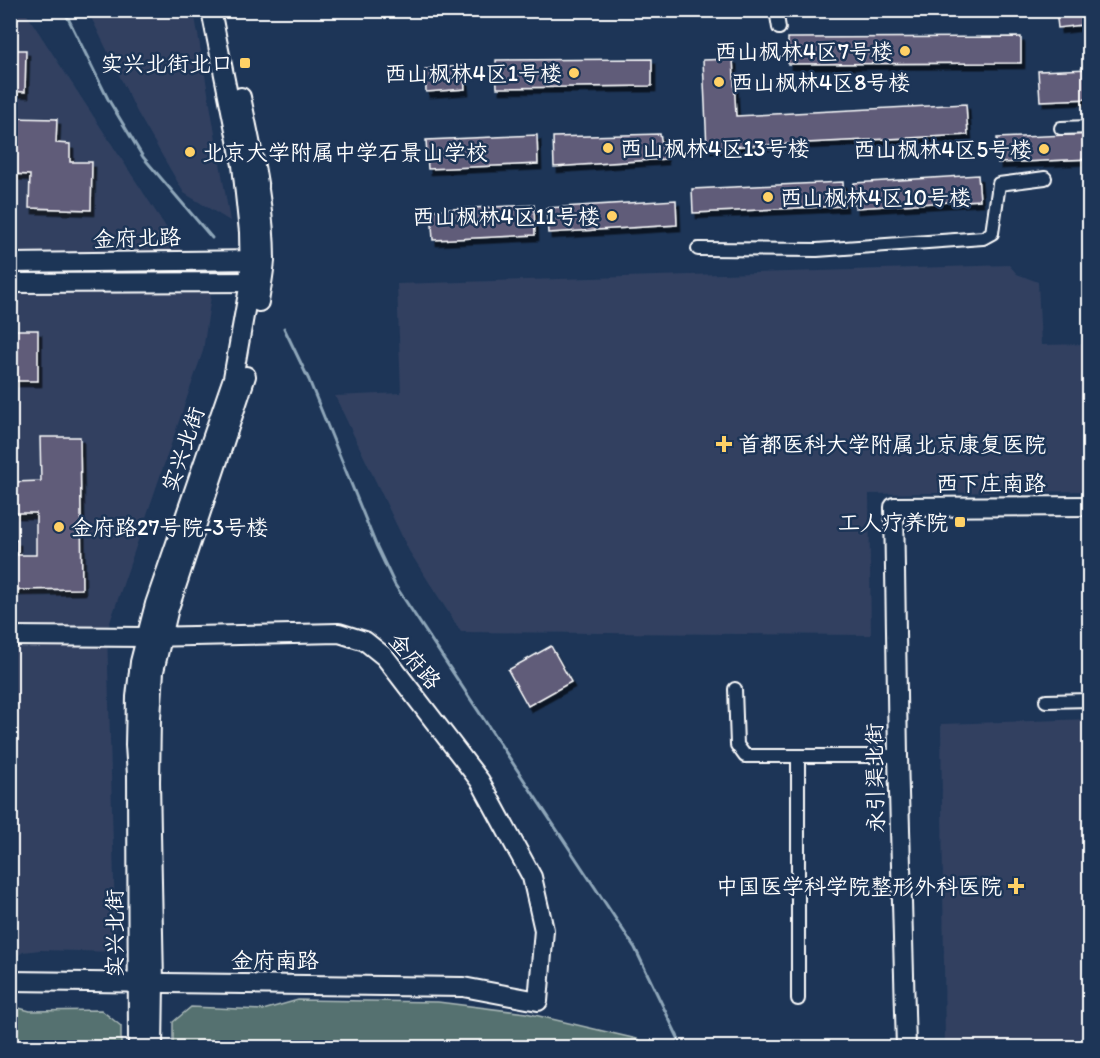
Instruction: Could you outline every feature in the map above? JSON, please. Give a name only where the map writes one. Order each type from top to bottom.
[{"type":"street","name":"实兴北街","points":[[211,10],[242,165],[258,260]]},
{"type":"street","name":"实兴北街","points":[[153,1047],[146,982],[135,745],[136,697],[140,662],[154,637],[155,604],[233,378],[256,282],[258,260],[255,163],[223,10]]},
{"type":"street","points":[[776,10],[779,28]]},
{"type":"street","points":[[1061,128],[1089,127]]},
{"type":"street","points":[[698,249],[817,250],[982,238],[992,233],[993,211],[999,184],[1045,178]]},
{"type":"street","name":"金府北路","points":[[10,263],[258,260]]},
{"type":"street","name":"金府北路","points":[[10,283],[256,282]]},
{"type":"street","name":"西下庄南路","points":[[894,507],[1089,506]]},
{"type":"street","name":"永引渠北街","points":[[894,507],[906,1047]]},
{"type":"street","name":"金府路","points":[[10,636],[154,637],[339,633],[365,641],[385,657],[480,781],[532,877],[544,930],[538,1000]]},
{"type":"street","points":[[735,689],[737,745],[745,756],[898,756]]},
{"type":"street","points":[[1046,701],[1089,700]]},
{"type":"street","points":[[798,756],[798,999]]},
{"type":"street","name":"金府南路","points":[[10,981],[463,987],[538,1000]]},
{"type":"street","name":"实兴北街","points":[[138,1047],[146,982]]},
{"type":"shaded area","points":[[24,10],[211,296],[203,351],[107,631],[116,952],[40,950],[23,952],[11,961],[10,11]]},
{"type":"shaded area","name":"北京大学附属中学石景山学校","points":[[88,11],[194,11],[230,221],[184,193],[137,112]]},
{"type":"shaded area","name":"首都医科大学附属北京康复医院","points":[[1009,265],[1017,274],[1038,282],[1041,345],[1089,344],[1089,491],[869,494],[871,635],[461,632],[409,551],[335,396],[401,393],[397,284]]},
{"type":"shaded area","name":"中国医学科学院整形外科医院","points":[[1089,719],[1089,1047],[945,1047],[941,724]]},
{"type":"green space","points":[[298,1000],[438,1002],[526,1013],[637,1039],[651,1047],[173,1047],[173,1022],[191,1007],[263,1010]]},
{"type":"green space","points":[[11,1006],[30,1011],[101,1010],[121,1026],[121,1047],[11,1047]]},
{"type":"building","points":[[1056,10],[1090,10],[1090,24],[1058,28]]},
{"type":"building","name":"西山枫林4区7号楼","points":[[1021,37],[1021,63],[788,64],[788,38]]},
{"type":"building","points":[[10,50],[26,50],[25,92],[10,91]]},
{"type":"building","name":"西山枫林4区1号楼","points":[[652,59],[652,86],[497,88],[496,60]]},
{"type":"building","name":"西山枫林4区8号楼","points":[[733,59],[736,116],[966,104],[968,135],[707,148],[703,60]]},
{"type":"building","points":[[463,66],[465,89],[426,92],[425,69]]},
{"type":"building","points":[[1090,69],[1090,99],[1040,101],[1038,71]]},
{"type":"building","points":[[10,118],[57,119],[56,143],[70,144],[70,162],[92,162],[91,210],[29,208],[30,175],[12,174]]},
{"type":"building","name":"西山枫林4区13号楼","points":[[660,134],[665,159],[554,167],[553,137]]},
{"type":"building","name":"西山枫林4区5号楼","points":[[1090,134],[1090,159],[998,163],[997,138]]},
{"type":"building","points":[[537,135],[538,164],[428,169],[426,140]]},
{"type":"building","points":[[978,175],[980,200],[855,208],[854,183]]},
{"type":"building","name":"西山枫林4区10号楼","points":[[843,182],[844,206],[693,213],[692,189]]},
{"type":"building","name":"西山枫林4区11号楼","points":[[676,200],[677,225],[548,233],[546,208]]},
{"type":"building","points":[[534,205],[535,235],[433,240],[431,210]]},
{"type":"building","points":[[10,330],[38,330],[38,381],[10,381]]},
{"type":"building","name":"金府路27号院-3号楼","points":[[40,437],[80,437],[82,589],[10,590],[10,540],[17,540],[17,555],[36,555],[36,513],[15,513],[14,482],[41,481]]},
{"type":"building","points":[[551,646],[571,682],[528,706],[508,670]]},
{"type":"waterway","points":[[64,10],[108,99],[143,157],[212,238]]},
{"type":"waterway","points":[[284,328],[309,380],[376,545],[395,585],[635,948],[683,1048]]},
{"type":"place","name":"西山枫林4区7号楼","points":[[905,51]]},
{"type":"place","name":"实兴北街北口","points":[[245,63]]},
{"type":"place","name":"西山枫林4区1号楼","points":[[574,73]]},
{"type":"place","name":"西山枫林4区8号楼","points":[[719,82]]},
{"type":"place","name":"西山枫林4区13号楼","points":[[608,148]]},
{"type":"place","name":"西山枫林4区5号楼","points":[[1044,149]]},
{"type":"place","name":"北京大学附属中学石景山学校","points":[[190,152]]},
{"type":"place","name":"西山枫林4区10号楼","points":[[768,197]]},
{"type":"place","name":"西山枫林4区11号楼","points":[[612,216]]},
{"type":"place","name":"首都医科大学附属北京康复医院","points":[[724,444]]},
{"type":"place","name":"工人疗养院","points":[[960,522]]},
{"type":"place","name":"金府路27号院-3号楼","points":[[59,527]]},
{"type":"place","name":"中国医学科学院整形外科医院","points":[[1016,886]]}]
